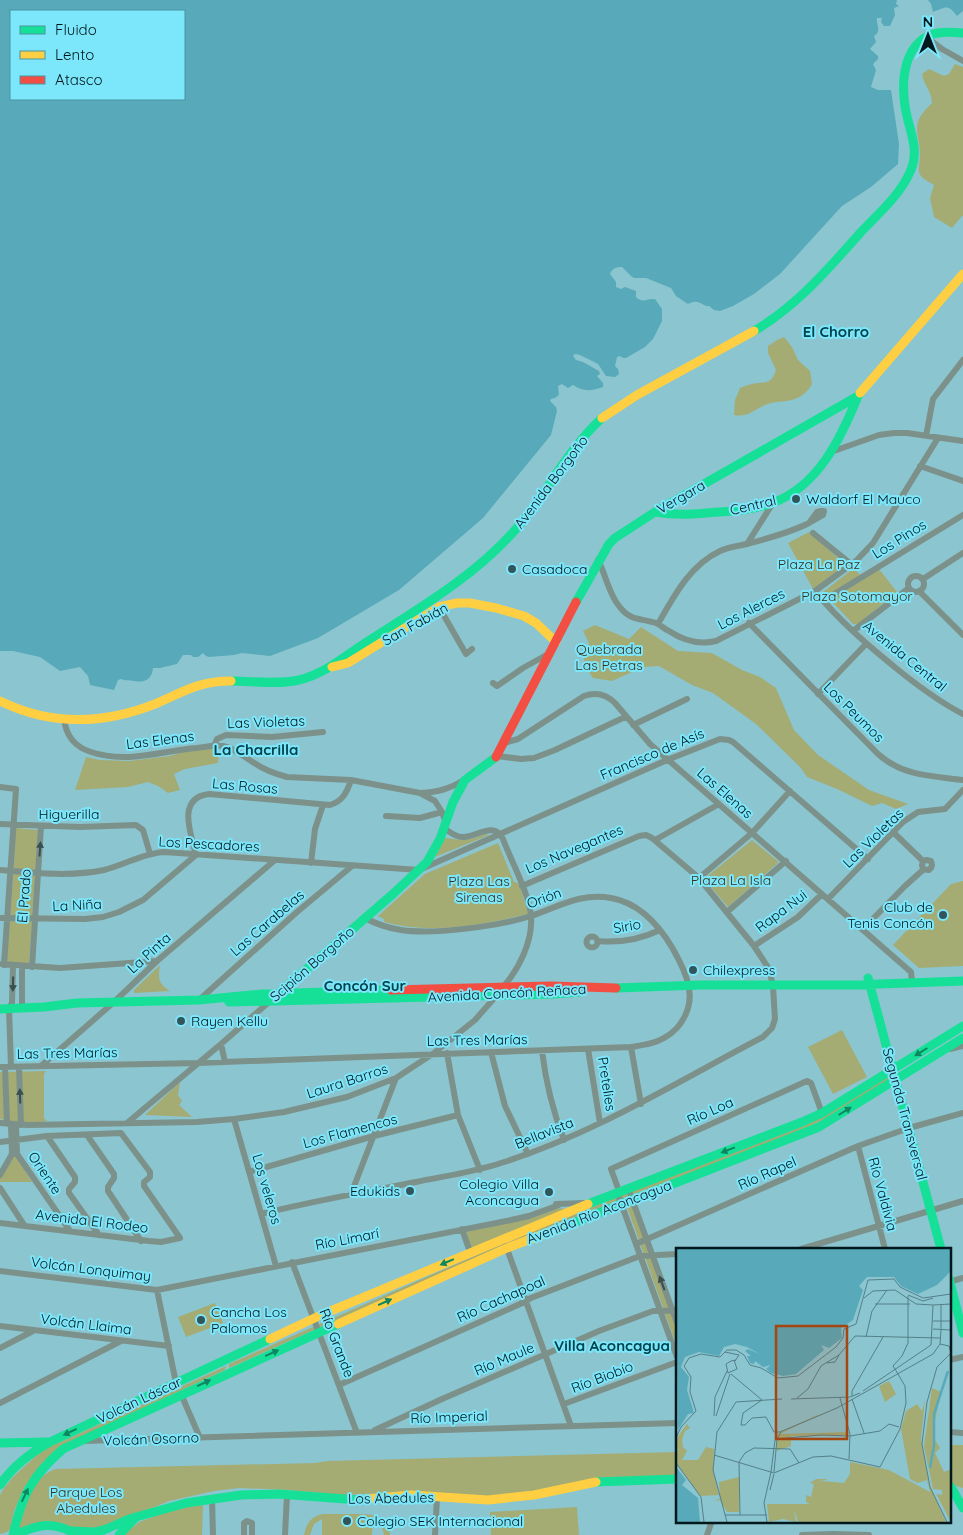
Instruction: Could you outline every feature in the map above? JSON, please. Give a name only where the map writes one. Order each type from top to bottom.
[{"type":"street","points":[[926,37],[942,32],[963,33]]},
{"type":"street","points":[[926,37],[963,61]]},
{"type":"street","name":"Avenida Borgoño","points":[[0,701],[29,714],[46,718],[64,720],[94,719],[127,714],[151,706],[189,688],[210,682],[228,680],[286,682],[308,678],[329,667],[454,585],[490,556],[511,535],[533,508],[579,442],[591,429],[607,415],[644,391],[764,326],[784,312],[807,292],[899,191],[910,174],[915,148],[905,108],[904,79],[909,56],[916,45],[926,37]]},
{"type":"street","name":"Vergara","points":[[465,780],[497,756],[608,544],[655,512],[858,396],[963,274]]},
{"type":"street","points":[[926,436],[933,399],[963,360]]},
{"type":"street","name":"Central","points":[[655,512],[670,515],[686,515],[749,508],[773,503],[792,492],[821,466],[831,452],[848,420],[858,396]]},
{"type":"street","points":[[831,452],[887,434],[907,433],[938,438],[962,439]]},
{"type":"street","name":"Los Alerces","points":[[598,560],[612,598],[630,617],[658,624],[684,640],[706,643],[721,639],[749,623],[815,591],[862,556],[873,543],[938,438]]},
{"type":"street","points":[[920,466],[963,481]]},
{"type":"street","points":[[747,544],[773,503]]},
{"type":"street","name":"Los Pinos","points":[[823,601],[963,514]]},
{"type":"street","points":[[658,624],[684,582],[699,566],[721,551],[801,527],[809,522]]},
{"type":"street","points":[[813,533],[851,564]]},
{"type":"street","points":[[923,579],[963,552]]},
{"type":"street","points":[[919,592],[924,586],[923,579],[917,575],[912,576],[908,580],[909,588],[914,592],[919,592],[963,635]]},
{"type":"street","points":[[853,631],[909,588]]},
{"type":"street","name":"Avenida Central","points":[[815,591],[866,644],[932,696],[963,714]]},
{"type":"street","name":"San Fabián","points":[[329,667],[337,667],[348,663],[439,607],[464,602],[496,608],[533,621],[556,642]]},
{"type":"street","points":[[439,607],[466,654],[472,649]]},
{"type":"street","name":"Los Peumos","points":[[749,623],[878,754],[893,765],[917,774],[963,780]]},
{"type":"street","points":[[818,694],[866,644]]},
{"type":"street","points":[[493,684],[497,686],[523,668],[550,653]]},
{"type":"street","name":"Las Elenas","points":[[504,743],[518,739],[561,710],[588,695],[600,695],[608,698],[615,703],[650,744],[667,760],[786,861],[911,972],[912,980]]},
{"type":"street","points":[[633,725],[687,699]]},
{"type":"street","points":[[497,756],[521,759],[534,758],[625,716]]},
{"type":"street","name":"Las Elenas","points":[[64,720],[68,735],[75,744],[85,750],[103,756],[131,757],[214,746],[228,748],[267,771],[288,777],[351,780],[420,793],[435,801],[442,812],[445,826]]},
{"type":"street","name":"Las Violetas","points":[[214,746],[217,739],[226,735],[272,737],[323,732]]},
{"type":"street","name":"Francisco de Asís","points":[[419,870],[667,760],[720,739],[729,740],[868,859]]},
{"type":"street","name":"Las Rosas","points":[[196,855],[188,810],[192,802],[199,796],[209,794],[323,805],[333,804],[346,794],[351,780]]},
{"type":"street","name":"Las Elenas","points":[[420,793],[452,788],[465,780]]},
{"type":"street","name":"Scipión Borgoño","points":[[127,1122],[221,1044],[419,870],[434,852],[453,802],[465,780]]},
{"type":"street","name":"El Prado","points":[[0,787],[16,789],[10,870],[3,918],[2,964]]},
{"type":"street","name":"Las Violetas","points":[[825,897],[868,859],[903,822],[918,812],[945,809],[963,790]]},
{"type":"street","points":[[699,878],[752,833],[790,791]]},
{"type":"street","points":[[720,804],[655,840],[699,878],[754,946],[769,969],[773,983]]},
{"type":"street","points":[[311,863],[315,829],[323,805]]},
{"type":"street","points":[[386,816],[420,818],[442,812]]},
{"type":"street","name":"Higuerilla","points":[[0,824],[80,827],[139,826],[144,833],[150,854]]},
{"type":"street","name":"El Prado","points":[[32,967],[41,826]]},
{"type":"street","points":[[445,826],[454,835],[462,837],[489,830],[500,835]]},
{"type":"street","points":[[863,929],[924,869],[922,866],[923,861],[893,832]]},
{"type":"street","name":"Laura Barros","points":[[11,1124],[197,1122],[234,1119],[284,1112],[347,1097],[396,1078],[434,1053],[475,1020],[504,987],[516,970],[524,953],[529,935],[531,916],[522,886],[500,835]]},
{"type":"street","name":"Los Navegantes","points":[[522,886],[639,836],[649,836],[655,840]]},
{"type":"street","name":"Los Pescadores","points":[[0,870],[38,873],[91,872],[120,866],[150,854],[164,852],[419,870]]},
{"type":"street","name":"La Niña","points":[[3,918],[35,920],[94,918],[120,912],[143,900],[196,855]]},
{"type":"street","name":"La Pinta","points":[[42,1066],[158,961],[275,860]]},
{"type":"street","points":[[727,912],[786,861]]},
{"type":"street","name":"Las Carabelas","points":[[199,1000],[297,912],[352,866]]},
{"type":"street","name":"Orión","points":[[365,918],[392,928],[411,931],[436,931],[485,926],[531,916],[581,898],[595,896],[610,897],[638,908],[650,918],[677,956],[689,985]]},
{"type":"street","name":"Rapa Nui","points":[[754,946],[825,897]]},
{"type":"street","name":"Sirio","points":[[598,941],[630,940],[645,937],[660,930]]},
{"type":"street","points":[[2,964],[60,968],[158,961]]},
{"type":"street","points":[[13,966],[13,1006]]},
{"type":"street","points":[[0,1175],[15,1154],[5,1067],[13,1006],[22,966]]},
{"type":"street","name":"Avenida Concón Reñaca","points":[[912,980],[963,975]]},
{"type":"street","name":"Avenida Concón Reñaca","points":[[0,1003],[13,1006],[199,1000],[245,995],[504,987],[558,986],[605,988],[701,985],[740,981],[773,983],[912,980],[963,981]]},
{"type":"street","name":"Segunda Transversal","points":[[869,981],[941,1248]]},
{"type":"street","name":"Bellavista","points":[[261,1214],[352,1194],[480,1170],[564,1140],[641,1104],[766,1035],[772,1028],[775,1019],[773,983]]},
{"type":"street","name":"Las Tres Marías","points":[[5,1067],[198,1063],[632,1047],[659,1041],[670,1035],[678,1027],[687,1010],[689,985]]},
{"type":"street","name":"Avenida Concón Reñaca","points":[[199,1000],[269,1002],[554,994],[605,988]]},
{"type":"street","name":"Avenida Río Aconcagua","points":[[228,1359],[314,1318],[503,1238],[822,1113],[963,1026]]},
{"type":"street","name":"Avenida Río Aconcagua","points":[[227,1373],[506,1248],[819,1127],[963,1038]]},
{"type":"street","points":[[221,1044],[225,1062]]},
{"type":"street","points":[[941,1051],[963,1046]]},
{"type":"street","points":[[632,1047],[641,1104]]},
{"type":"street","name":"Pretelies","points":[[588,1049],[600,1123]]},
{"type":"street","points":[[542,1051],[550,1101],[564,1140]]},
{"type":"street","points":[[491,1052],[505,1106],[528,1154]]},
{"type":"street","points":[[447,1053],[458,1115],[480,1170]]},
{"type":"street","points":[[11,1124],[19,1067]]},
{"type":"street","points":[[352,1194],[396,1078]]},
{"type":"street","name":"Río Loa","points":[[621,1191],[611,1169],[807,1081],[811,1083],[822,1113]]},
{"type":"street","name":"Río Rapel","points":[[636,1244],[858,1146],[909,1128],[963,1113]]},
{"type":"street","name":"Los Flamencos","points":[[249,1172],[374,1136],[458,1115]]},
{"type":"street","name":"Los veleros","points":[[234,1119],[276,1266]]},
{"type":"street","points":[[0,1142],[47,1136],[87,1134],[114,1174],[108,1191],[142,1240]]},
{"type":"street","name":"Avenida El Rodeo","points":[[0,1222],[161,1242],[180,1238],[144,1186],[144,1182],[150,1176],[150,1172],[121,1134],[87,1134]]},
{"type":"street","points":[[47,1136],[75,1177],[69,1193],[100,1235]]},
{"type":"street","name":"Río Valdivia","points":[[858,1146],[885,1248]]},
{"type":"street","name":"Oriente","points":[[15,1154],[70,1231]]},
{"type":"street","points":[[0,1188],[24,1226]]},
{"type":"street","points":[[621,1191],[631,1199],[674,1310]]},
{"type":"street","points":[[621,1191],[621,1203],[676,1354]]},
{"type":"street","points":[[804,1248],[963,1201]]},
{"type":"street","name":"Río Limarí","points":[[238,1274],[511,1220],[560,1205],[590,1203]]},
{"type":"street","points":[[462,1229],[470,1252]]},
{"type":"street","points":[[503,1238],[571,1426]]},
{"type":"street","name":"Río Cachapoal","points":[[339,1385],[526,1301],[640,1256],[676,1254]]},
{"type":"street","name":"Río Grande","points":[[292,1262],[357,1433]]},
{"type":"street","name":"Volcán Lonquimay","points":[[0,1271],[157,1290],[238,1274]]},
{"type":"street","points":[[963,1278],[950,1281],[963,1333]]},
{"type":"street","points":[[157,1290],[176,1383]]},
{"type":"street","name":"Río Maule","points":[[372,1432],[442,1399],[608,1328],[653,1311],[674,1310]]},
{"type":"street","name":"Volcán Llaima","points":[[0,1326],[169,1346]]},
{"type":"street","points":[[0,1348],[34,1330]]},
{"type":"street","points":[[0,1403],[122,1341]]},
{"type":"street","points":[[950,1360],[963,1357]]},
{"type":"street","name":"Volcán Láscar","points":[[0,1485],[23,1458],[50,1442],[228,1359]]},
{"type":"street","name":"Río Biobío","points":[[564,1404],[676,1362]]},
{"type":"street","name":"Volcán Láscar","points":[[14,1535],[20,1506],[30,1484],[49,1461],[63,1449],[227,1373]]},
{"type":"street","points":[[181,1394],[200,1438]]},
{"type":"street","name":"Río Imperial","points":[[222,1437],[676,1423]]},
{"type":"street","points":[[950,1432],[963,1433]]},
{"type":"street","name":"Volcán Osorno","points":[[79,1441],[222,1437]]},
{"type":"street","points":[[0,1443],[50,1442]]},
{"type":"street","name":"Los Abedules","points":[[14,1535],[45,1524],[60,1526],[74,1533],[95,1532],[186,1502],[241,1495],[287,1495],[347,1500],[411,1495],[467,1499],[502,1499],[534,1496],[599,1481],[676,1479]]},
{"type":"street","points":[[950,1486],[963,1494]]},
{"type":"street","points":[[950,1486],[963,1508]]},
{"type":"street","points":[[285,1535],[287,1495]]},
{"type":"street","points":[[436,1535],[437,1496]]},
{"type":"street","points":[[212,1498],[213,1535]]},
{"type":"street","name":"Los Abedules","points":[[119,1535],[136,1517]]},
{"type":"street","points":[[244,1535],[244,1523],[249,1521],[252,1525],[252,1535]]},
{"type":"street","points":[[707,1535],[712,1522]]},
{"type":"street","points":[[802,1535],[869,1535]]},
{"type":"green space","points":[[955,64],[963,67],[963,216],[952,228],[934,217],[930,198],[934,185],[920,174],[920,149],[917,130],[920,117],[932,103],[922,74],[929,69],[944,76],[949,74]]},
{"type":"green space","points":[[784,337],[792,347],[798,360],[810,371],[812,384],[803,395],[795,399],[771,403],[749,414],[734,415],[735,400],[740,388],[767,382],[772,379],[776,370],[768,353],[768,346]]},
{"type":"green space","name":"Plaza La Paz","points":[[809,532],[846,565],[813,589],[788,543]]},
{"type":"green space","name":"Plaza Sotomayor","points":[[854,568],[860,575],[879,569],[897,592],[858,624],[853,624],[823,592]]},
{"type":"green space","name":"Quebrada Las Petras","points":[[595,625],[629,639],[641,627],[678,651],[712,653],[742,670],[760,677],[776,688],[794,730],[818,755],[869,790],[908,804],[896,809],[882,803],[872,806],[807,777],[800,767],[756,724],[713,693],[692,685],[659,666],[643,667],[612,681],[593,678],[584,661],[589,643],[583,631]]},
{"type":"green space","points":[[215,748],[219,752],[218,763],[185,769],[174,774],[180,790],[168,793],[148,782],[128,787],[75,790],[86,757],[100,760],[129,761]]},
{"type":"green space","points":[[15,828],[38,830],[29,965],[6,963],[14,866]]},
{"type":"green space","points":[[485,834],[489,835],[435,857],[445,838],[465,840]]},
{"type":"green space","name":"Plaza La Isla","points":[[752,840],[779,862],[728,907],[704,879]]},
{"type":"green space","name":"Plaza Las Sirenas","points":[[498,843],[514,882],[520,886],[528,914],[475,925],[438,928],[402,926],[384,922],[384,919],[378,916],[425,874]]},
{"type":"green space","name":"Club de Tenis Concón","points":[[963,881],[963,966],[919,968],[893,945],[951,884]]},
{"type":"green space","points":[[160,965],[160,980],[163,986],[170,991],[134,993],[134,990]]},
{"type":"green space","points":[[842,1030],[867,1077],[833,1094],[808,1047]]},
{"type":"green space","points":[[46,1071],[44,1074],[44,1118],[47,1121],[24,1123],[0,1119],[0,1072]]},
{"type":"green space","points":[[889,1075],[889,1080],[837,1112],[803,1130],[507,1244],[229,1368],[229,1364],[506,1242],[804,1126]]},
{"type":"green space","points":[[180,1082],[178,1095],[182,1101],[179,1105],[192,1117],[145,1115]]},
{"type":"green space","points":[[14,1156],[16,1156],[32,1182],[0,1182]]},
{"type":"green space","points":[[632,1205],[676,1328],[676,1344],[627,1207]]},
{"type":"green space","points":[[555,1208],[568,1209],[471,1248],[466,1231]]},
{"type":"green space","name":"Cancha Los Palomos","points":[[215,1303],[223,1323],[186,1337],[178,1317]]},
{"type":"green space","points":[[226,1366],[225,1370],[64,1445],[25,1486],[14,1511],[11,1528],[7,1532],[0,1534],[0,1495],[14,1476],[37,1455],[51,1445]]},
{"type":"green space","points":[[950,1445],[963,1445],[963,1488],[950,1483]]},
{"type":"green space","name":"Parque Los Abedules","points":[[676,1452],[676,1475],[488,1497],[406,1492],[342,1495],[239,1488],[214,1491],[169,1501],[112,1525],[79,1530],[61,1524],[16,1532],[27,1502],[39,1480],[55,1469],[314,1463],[328,1461]]},
{"type":"green space","points":[[200,1504],[203,1506],[202,1535],[123,1535],[139,1522],[164,1513]]},
{"type":"green space","points":[[577,1507],[579,1535],[491,1535],[490,1512]]},
{"type":"green space","points":[[323,1514],[365,1514],[377,1516],[386,1522],[390,1535],[384,1535],[383,1530],[373,1519],[372,1535],[322,1535],[322,1519],[314,1524],[310,1535],[304,1535],[310,1521],[316,1516]]},
{"type":"water","points":[[0,0],[897,0],[896,4],[899,6],[894,8],[895,15],[890,26],[884,26],[881,22],[882,18],[877,18],[878,32],[874,36],[876,42],[870,49],[878,56],[878,59],[873,64],[876,70],[871,87],[878,90],[891,90],[899,144],[898,164],[871,187],[842,206],[780,274],[754,294],[720,311],[697,302],[688,304],[676,296],[671,288],[646,278],[634,278],[622,267],[613,269],[610,274],[616,282],[616,287],[621,289],[625,287],[636,291],[636,297],[641,300],[655,299],[662,309],[662,321],[653,339],[645,347],[626,358],[617,357],[615,366],[619,374],[615,377],[606,376],[598,364],[575,354],[573,356],[576,360],[599,371],[600,374],[597,376],[603,383],[603,387],[588,390],[580,389],[573,385],[568,388],[562,384],[558,386],[559,395],[550,401],[557,411],[551,435],[483,518],[399,590],[318,638],[270,656],[242,653],[209,657],[203,653],[198,657],[183,655],[177,664],[153,668],[147,680],[138,682],[118,680],[114,690],[90,685],[88,676],[80,667],[60,671],[40,657],[13,651],[0,651]]},
{"type":"water","points":[[928,0],[963,0],[963,11],[957,16],[948,8],[933,12]]},
{"type":"traffic: fast","points":[[754,331],[770,321],[812,286],[901,188],[910,172],[914,155],[913,139],[904,96],[904,74],[910,54],[923,39],[933,34],[944,32],[963,33]]},
{"type":"traffic: fast","points":[[576,602],[609,544],[615,538],[655,512],[858,396],[860,393]]},
{"type":"traffic: fast","points":[[655,512],[688,514],[740,510],[766,505],[788,496],[815,473],[826,459],[844,428],[858,396]]},
{"type":"traffic: fast","points":[[231,681],[282,682],[299,680],[317,674],[445,591],[482,562],[516,529],[578,444],[602,418]]},
{"type":"traffic: fast","points":[[278,994],[427,862],[440,839],[453,802],[465,780],[496,757]]},
{"type":"traffic: fast","points":[[868,978],[941,1248]]},
{"type":"traffic: fast","points":[[616,988],[701,985],[853,985],[963,981]]},
{"type":"traffic: fast","points":[[0,1009],[77,1003],[199,1000],[262,994],[391,990]]},
{"type":"traffic: fast","points":[[229,1002],[579,992]]},
{"type":"traffic: fast","points":[[588,1204],[822,1113],[963,1026]]},
{"type":"traffic: fast","points":[[560,1228],[819,1127],[963,1038]]},
{"type":"traffic: fast","points":[[950,1283],[963,1333]]},
{"type":"traffic: fast","points":[[13,1535],[20,1508],[30,1487],[43,1468],[63,1449],[338,1324]]},
{"type":"traffic: fast","points":[[0,1485],[22,1460],[50,1442],[270,1339]]},
{"type":"traffic: fast","points":[[0,1443],[47,1442]]},
{"type":"traffic: fast","points":[[596,1482],[676,1479]]},
{"type":"traffic: fast","points":[[951,1487],[963,1508]]},
{"type":"traffic: fast","points":[[71,1531],[95,1532],[129,1519],[186,1503],[241,1495],[279,1494],[367,1499]]},
{"type":"traffic: fast","points":[[119,1535],[136,1517]]},
{"type":"traffic: fast","points":[[15,1535],[39,1526],[60,1527],[76,1534]]},
{"type":"traffic: slow","points":[[860,393],[963,274]]},
{"type":"traffic: slow","points":[[602,418],[637,395],[754,331]]},
{"type":"traffic: slow","points":[[332,667],[348,663],[439,607],[457,603],[470,603],[496,608],[524,616],[536,623],[556,642]]},
{"type":"traffic: slow","points":[[0,701],[38,715],[77,720],[96,719],[135,711],[200,685],[231,681]]},
{"type":"traffic: slow","points":[[270,1339],[321,1315],[588,1204]]},
{"type":"traffic: slow","points":[[338,1324],[507,1248],[560,1228]]},
{"type":"traffic: slow","points":[[367,1499],[411,1495],[488,1500],[534,1495],[596,1482]]},
{"type":"traffic: jam","points":[[496,757],[576,602]]},
{"type":"traffic: jam","points":[[391,990],[551,986],[616,988]]},
{"type":"place","name":"Waldorf El Mauco","points":[[796,499]]},
{"type":"place","name":"Casadoca","points":[[512,569]]},
{"type":"place","name":"Club de Tenis Concón","points":[[943,915]]},
{"type":"place","name":"Chilexpress","points":[[693,970]]},
{"type":"place","name":"Rayen Kellu","points":[[181,1021]]},
{"type":"place","name":"Edukids","points":[[410,1191]]},
{"type":"place","name":"Colegio Villa Aconcagua","points":[[549,1192]]},
{"type":"place","name":"Cancha Los Palomos","points":[[201,1320]]},
{"type":"place","name":"Colegio SEK Internacional","points":[[347,1521]]},
{"type":"district","name":"El Chorro","points":[[836,331]]},
{"type":"district","name":"La Chacrilla","points":[[256,749]]},
{"type":"district","name":"Concón Sur","points":[[365,985]]},
{"type":"district","name":"Villa Aconcagua","points":[[612,1345]]}]
